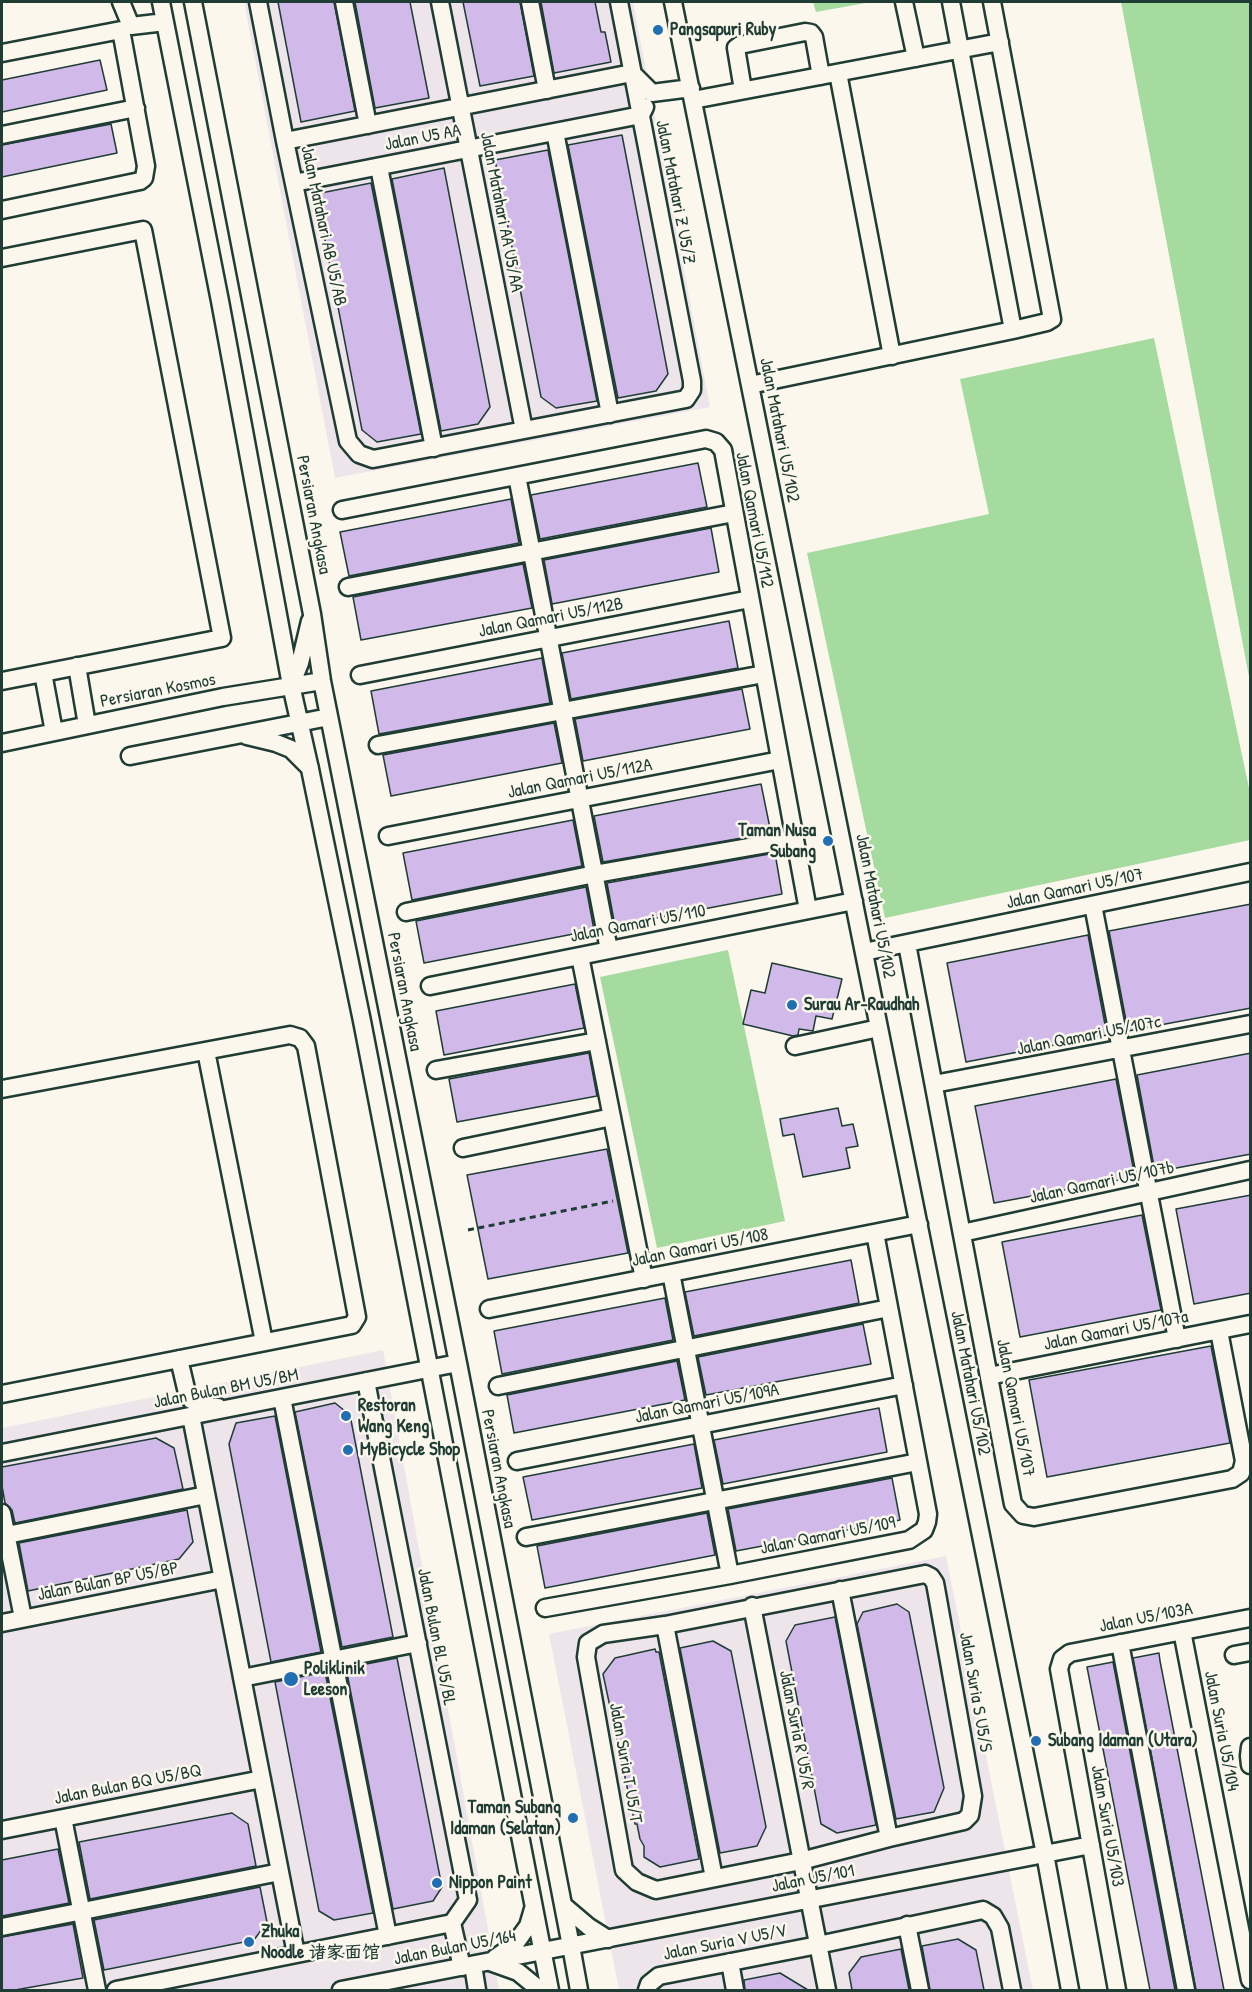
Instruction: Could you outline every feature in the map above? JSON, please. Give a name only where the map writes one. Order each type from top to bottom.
[{"type":"street","points":[[121,2],[130,26],[165,22]]},
{"type":"street","points":[[161,2],[222,313],[291,686],[310,769],[430,1369],[549,1990]]},
{"type":"street","name":"Persiaran Angkasa","points":[[193,2],[312,614],[322,681],[458,1363],[579,1990]]},
{"type":"street","name":"Jalan Matahari AB U5/AB","points":[[258,2],[348,441],[359,454],[373,459],[434,448]]},
{"type":"street","points":[[344,2],[368,125]]},
{"type":"street","name":"Jalan Matahari AA U5/AA","points":[[440,2],[524,430]]},
{"type":"street","points":[[530,2],[547,90]]},
{"type":"street","name":"Jalan Matahari Z U5/Z","points":[[610,414],[686,399],[692,390],[618,2]]},
{"type":"street","name":"Jalan Matahari U5/102","points":[[673,2],[1045,1854],[1070,1990]]},
{"type":"street","points":[[904,2],[916,58]]},
{"type":"street","points":[[951,2],[1013,330]]},
{"type":"street","points":[[750,385],[1013,330],[1052,319],[992,2]]},
{"type":"street","points":[[2,53],[121,30],[146,166],[144,178],[140,182],[2,210]]},
{"type":"street","points":[[743,90],[736,48],[740,45],[805,32],[811,33],[814,37],[821,76]]},
{"type":"street","points":[[285,141],[632,73],[652,93],[692,94],[743,90],[1000,42]]},
{"type":"street","points":[[838,73],[892,356]]},
{"type":"street","points":[[641,115],[652,93]]},
{"type":"street","points":[[2,135],[136,108]]},
{"type":"street","name":"Jalan U5 AA","points":[[294,183],[641,115]]},
{"type":"street","points":[[379,167],[434,448],[610,414],[555,132]]},
{"type":"street","points":[[2,258],[143,230],[222,638],[2,681]]},
{"type":"street","name":"Jalan Qamari U5/112","points":[[342,510],[706,439],[716,442],[723,450],[808,910]]},
{"type":"street","points":[[517,476],[609,950]]},
{"type":"street","points":[[348,587],[734,513]]},
{"type":"street","name":"Jalan Qamari U5/112B","points":[[360,675],[750,599]]},
{"type":"street","points":[[291,686],[300,663],[312,614]]},
{"type":"street","points":[[77,666],[87,725]]},
{"type":"street","points":[[44,673],[54,732]]},
{"type":"street","points":[[378,745],[764,674]]},
{"type":"street","name":"Persiaran Kosmos","points":[[2,743],[223,697],[322,681]]},
{"type":"street","points":[[130,756],[329,717]]},
{"type":"street","points":[[240,735],[276,743],[291,749],[310,769]]},
{"type":"street","name":"Jalan Qamari U5/112A","points":[[388,836],[780,760]]},
{"type":"street","points":[[406,912],[595,874],[795,838]]},
{"type":"street","name":"Jalan Qamari U5/107","points":[[864,952],[1251,872]]},
{"type":"street","name":"Jalan Qamari U5/110","points":[[430,986],[854,901]]},
{"type":"street","points":[[1093,905],[1177,1339]]},
{"type":"street","name":"Jalan Qamari U5/107","points":[[907,944],[1013,1504],[1023,1515],[1034,1517],[1232,1479],[1241,1473],[1247,1461],[1219,1331]]},
{"type":"street","points":[[580,956],[644,1279]]},
{"type":"street","name":"Jalan Qamari U5/107c","points":[[934,1084],[1251,1024]]},
{"type":"street","points":[[795,1046],[879,1028]]},
{"type":"street","points":[[2,1089],[290,1035],[300,1038],[306,1046],[357,1317],[352,1325],[2,1394]]},
{"type":"street","points":[[436,1070],[597,1041]]},
{"type":"street","points":[[206,1051],[264,1342]]},
{"type":"street","points":[[463,1148],[612,1118]]},
{"type":"street","name":"Jalan Qamari U5/107b","points":[[962,1233],[1251,1170]]},
{"type":"street","name":"Jalan Qamari U5/108","points":[[489,1309],[919,1224]]},
{"type":"street","name":"Jalan Qamari U5/109","points":[[546,1608],[909,1540],[924,1530],[928,1514],[875,1233]]},
{"type":"street","points":[[671,1273],[730,1575]]},
{"type":"street","points":[[498,1386],[889,1308]]},
{"type":"street","name":"Jalan Qamari U5/107a","points":[[989,1376],[1251,1324]]},
{"type":"street","points":[[179,1359],[187,1393],[191,1400],[209,1407],[234,1407]]},
{"type":"street","name":"Jalan Bulan BM U5/BM","points":[[2,1453],[458,1363]]},
{"type":"street","name":"Jalan Bulan BL U5/BL","points":[[366,1382],[468,1900],[452,1923]]},
{"type":"street","name":"Jalan Qamari U5/109A","points":[[518,1461],[904,1385]]},
{"type":"street","points":[[282,1398],[388,1936]]},
{"type":"street","points":[[191,1416],[296,1954]]},
{"type":"street","points":[[526,1537],[918,1462]]},
{"type":"street","points":[[4,1535],[206,1496]]},
{"type":"street","points":[[2,1513],[4,1535],[23,1618]]},
{"type":"street","name":"Jalan Suria S U5/S","points":[[840,1590],[925,1574],[935,1583],[973,1796],[970,1815],[964,1821],[890,1838]]},
{"type":"street","name":"Jalan Bulan BP U5/BP","points":[[2,1623],[223,1579]]},
{"type":"street","points":[[840,1590],[890,1838],[801,1861],[714,1878],[664,1624],[752,1606],[840,1590]]},
{"type":"street","name":"Jalan Suria R U5/R","points":[[752,1606],[827,1990]]},
{"type":"street","name":"Jalan U5/103A","points":[[1059,1669],[1062,1659],[1070,1653],[1251,1618]]},
{"type":"street","name":"Jalan Suria T U5/T","points":[[664,1624],[603,1634],[588,1643],[586,1657],[624,1870],[637,1882],[656,1890],[714,1878]]},
{"type":"street","name":"Jalan Suria U5/104","points":[[1182,1631],[1245,1924],[1251,1980]]},
{"type":"street","points":[[242,1678],[418,1643]]},
{"type":"street","points":[[1120,1643],[1186,1990]]},
{"type":"street","name":"Jalan Suria U5/103","points":[[1059,1669],[1118,1990]]},
{"type":"street","points":[[1251,1747],[1249,1750],[1251,1765]]},
{"type":"street","name":"Jalan Bulan BQ U5/BQ","points":[[2,1830],[262,1779]]},
{"type":"street","points":[[63,1818],[97,1990]]},
{"type":"street","name":"Jalan U5/101","points":[[542,1951],[1091,1845]]},
{"type":"street","points":[[2,1927],[280,1872]]},
{"type":"street","points":[[563,1905],[589,1927],[608,1939],[592,1951],[581,1965],[579,1990]]},
{"type":"street","points":[[489,1962],[515,1944],[528,1926],[533,1909]]},
{"type":"street","name":"Jalan Suria V U5/V","points":[[647,1990],[649,1984],[659,1976],[983,1910],[993,1916],[1000,1928],[1012,1990]]},
{"type":"street","points":[[116,1990],[452,1923],[477,1990]]},
{"type":"street","points":[[907,1925],[920,1990]]},
{"type":"street","name":"Jalan Bulan U5/164","points":[[341,1990],[371,1988],[542,1951]]},
{"type":"street","points":[[489,1962],[518,1972],[540,1990]]},
{"type":"street","points":[[730,1962],[735,1990]]},
{"type":"path","points":[[468,1230],[628,1198]]},
{"type":"shaded area","points":[[244,2],[633,2],[710,407],[335,478]]},
{"type":"shaded area","points":[[383,1350],[499,1990],[2,1990],[2,1428]]},
{"type":"shaded area","points":[[946,1556],[1033,1990],[619,1990],[549,1634]]},
{"type":"green space","points":[[813,2],[871,2],[816,12]]},
{"type":"green space","points":[[1121,2],[1250,2],[1250,682]]},
{"type":"green space","points":[[1154,338],[1250,793],[1250,840],[885,918],[807,553],[989,514],[960,379]]},
{"type":"green space","points":[[728,950],[785,1221],[657,1248],[600,977]]},
{"type":"building","points":[[278,2],[334,2],[355,111],[301,122]]},
{"type":"building","points":[[355,2],[410,2],[429,98],[375,108]]},
{"type":"building","points":[[463,2],[520,2],[534,76],[480,86]]},
{"type":"building","points":[[541,2],[595,2],[601,32],[605,32],[611,62],[554,73]]},
{"type":"building","points":[[100,60],[107,90],[2,112],[2,80]]},
{"type":"building","points":[[111,124],[117,153],[2,177],[2,145]]},
{"type":"building","points":[[622,135],[668,374],[656,391],[618,398],[568,145]]},
{"type":"building","points":[[548,150],[597,401],[556,408],[541,397],[495,160]]},
{"type":"building","points":[[444,168],[490,407],[478,424],[441,431],[392,179]]},
{"type":"building","points":[[371,183],[421,434],[377,442],[362,430],[316,194]]},
{"type":"building","points":[[698,463],[707,507],[540,539],[531,495]]},
{"type":"building","points":[[511,499],[519,543],[349,576],[340,532]]},
{"type":"building","points":[[711,528],[719,572],[552,604],[544,560]]},
{"type":"building","points":[[523,564],[532,608],[361,640],[353,597]]},
{"type":"building","points":[[729,621],[738,668],[571,699],[562,653]]},
{"type":"building","points":[[542,658],[550,703],[379,734],[371,691]]},
{"type":"building","points":[[742,689],[750,729],[583,761],[575,719]]},
{"type":"building","points":[[554,723],[562,763],[391,796],[383,755]]},
{"type":"building","points":[[761,784],[771,833],[603,862],[594,816]]},
{"type":"building","points":[[573,820],[582,866],[412,900],[403,853]]},
{"type":"building","points":[[775,853],[782,894],[615,926],[607,883]]},
{"type":"building","points":[[586,887],[594,930],[424,963],[416,921]]},
{"type":"building","points":[[1251,904],[1251,1008],[1128,1031],[1109,931]]},
{"type":"building","points":[[1088,935],[1107,1035],[966,1062],[947,963]]},
{"type":"building","name":"Surau Ar-Raudhah","points":[[772,963],[842,979],[832,1019],[816,1016],[813,1031],[799,1029],[798,1035],[793,1036],[743,1024],[751,990],[765,993]]},
{"type":"building","points":[[575,984],[584,1028],[444,1055],[436,1011]]},
{"type":"building","points":[[589,1053],[597,1096],[457,1122],[449,1079]]},
{"type":"building","points":[[1251,1053],[1251,1154],[1155,1172],[1137,1075]]},
{"type":"building","points":[[1116,1079],[1135,1177],[994,1203],[975,1106]]},
{"type":"building","points":[[838,1108],[842,1126],[853,1124],[858,1146],[846,1148],[850,1168],[803,1177],[794,1134],[783,1136],[780,1119]]},
{"type":"building","points":[[607,1149],[628,1253],[488,1279],[467,1175]]},
{"type":"building","points":[[1251,1195],[1251,1293],[1194,1304],[1176,1209]]},
{"type":"building","points":[[1142,1215],[1161,1310],[1020,1337],[1002,1242]]},
{"type":"building","points":[[851,1260],[859,1303],[694,1336],[685,1292]]},
{"type":"building","points":[[665,1298],[673,1340],[502,1374],[494,1331]]},
{"type":"building","points":[[863,1324],[871,1364],[706,1395],[698,1357]]},
{"type":"building","points":[[1211,1346],[1230,1443],[1047,1477],[1029,1380]]},
{"type":"building","points":[[677,1361],[685,1400],[514,1433],[507,1395]]},
{"type":"building","points":[[335,1403],[350,1415],[393,1637],[342,1647],[295,1412]]},
{"type":"building","points":[[879,1408],[887,1452],[723,1484],[714,1440]]},
{"type":"building","points":[[275,1416],[321,1652],[271,1662],[229,1444],[236,1423]]},
{"type":"building","points":[[156,1438],[174,1448],[183,1489],[15,1523],[12,1510],[5,1503],[2,1467]]},
{"type":"building","points":[[694,1444],[702,1488],[532,1520],[523,1477]]},
{"type":"building","points":[[892,1478],[900,1520],[736,1551],[728,1509]]},
{"type":"building","points":[[187,1510],[193,1542],[179,1559],[28,1591],[19,1543]]},
{"type":"building","points":[[707,1513],[715,1555],[545,1588],[537,1546]]},
{"type":"building","points":[[897,1604],[909,1612],[944,1788],[934,1812],[896,1819],[857,1624],[863,1612]]},
{"type":"building","points":[[835,1617],[876,1825],[837,1833],[821,1824],[786,1641],[795,1625]]},
{"type":"building","points":[[713,1641],[731,1651],[766,1827],[757,1846],[720,1853],[680,1648]]},
{"type":"building","points":[[655,1649],[659,1652],[699,1859],[660,1867],[644,1857],[644,1846],[637,1824],[635,1824],[603,1674],[615,1658]]},
{"type":"building","points":[[1159,1653],[1224,1990],[1196,1990],[1133,1658]]},
{"type":"building","points":[[397,1658],[442,1887],[433,1901],[393,1909],[346,1668]]},
{"type":"building","points":[[1113,1662],[1175,1990],[1150,1990],[1087,1667]]},
{"type":"building","points":[[325,1672],[373,1913],[334,1920],[319,1911],[275,1682]]},
{"type":"building","points":[[232,1813],[248,1824],[256,1866],[90,1899],[79,1842]]},
{"type":"building","points":[[58,1849],[69,1903],[2,1916],[2,1860]]},
{"type":"building","points":[[260,1887],[267,1922],[254,1940],[104,1970],[94,1920]]},
{"type":"building","points":[[73,1924],[83,1978],[15,1990],[2,1990],[2,1937]]},
{"type":"building","points":[[958,1939],[976,1950],[984,1990],[930,1990],[922,1946]]},
{"type":"building","points":[[901,1949],[909,1990],[852,1990],[849,1973],[861,1957]]},
{"type":"building","points":[[780,1973],[808,1990],[745,1990],[744,1980]]},
{"type":"place","name":"Pangsapuri Ruby","points":[[658,30]]},
{"type":"place","name":"Taman Nusa Subang","points":[[828,841]]},
{"type":"place","name":"Surau Ar-Raudhah","points":[[792,1005]]},
{"type":"place","name":"Restoran Wang Keng","points":[[346,1416]]},
{"type":"place","name":"MyBicycle Shop","points":[[348,1450]]},
{"type":"place","name":"Poliklinik Leeson","points":[[291,1679]]},
{"type":"place","name":"Subang Idaman (Utara)","points":[[1036,1741]]},
{"type":"place","name":"Taman Subang Idaman (Selatan)","points":[[573,1818]]},
{"type":"place","name":"Nippon Paint","points":[[437,1883]]},
{"type":"place","name":"Zhuka Noodle 诸家面馆","points":[[249,1942]]}]
